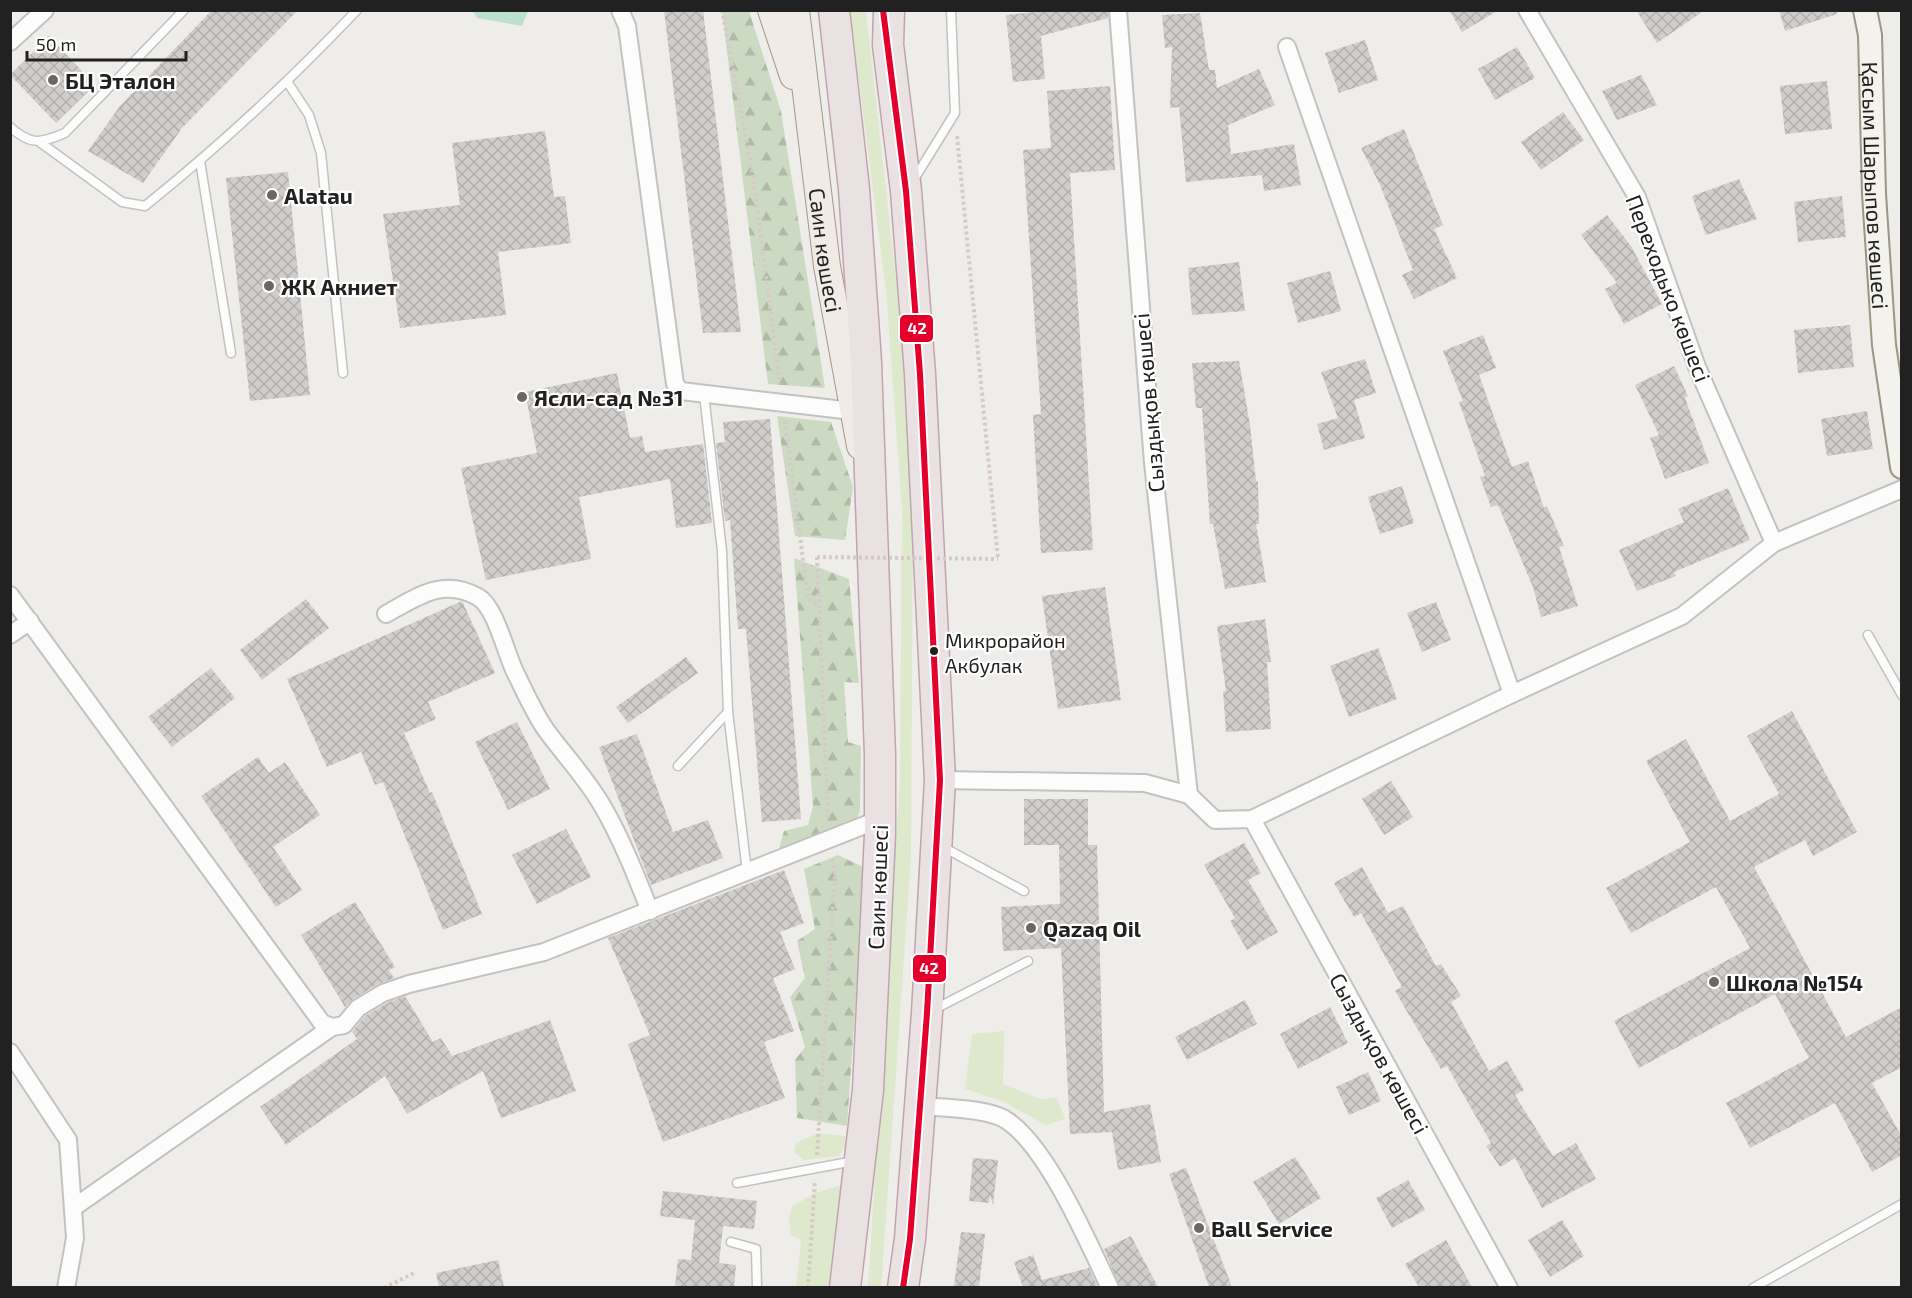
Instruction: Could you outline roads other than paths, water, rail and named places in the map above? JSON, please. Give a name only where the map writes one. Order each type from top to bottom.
[{"type":"highway","name":"Саин көшесі","points":[[834,10],[855,200],[866,362],[880,755],[880,819],[868,1090],[845,1287]]},
{"type":"highway","points":[[889,10],[888,45],[906,191],[920,374],[940,780],[927,1013],[910,1239],[903,1287]]},
{"type":"main road","points":[[771,10],[813,147]]},
{"type":"main road","name":"Саин көшесі","points":[[796,10],[827,266],[852,411],[869,486]]},
{"type":"main road","points":[[883,10],[888,45]]},
{"type":"street","points":[[10,42],[45,10]]},
{"type":"street","points":[[620,10],[627,26],[675,384],[681,391],[852,411]]},
{"type":"street","name":"Сыздықов көшесі","points":[[1118,10],[1152,463],[1188,795]]},
{"type":"street","name":"Переходько көшесі","points":[[1527,10],[1637,196],[1697,367],[1774,543]]},
{"type":"street","name":"Қасым Шарыпов көшесі","points":[[1865,10],[1870,34],[1874,194],[1884,345],[1896,386],[1902,467]]},
{"type":"street","points":[[1287,47],[1512,694]]},
{"type":"street","points":[[940,780],[1145,783],[1188,795],[1215,820],[1252,819],[1512,694],[1682,616],[1774,543],[1902,489]]},
{"type":"street","points":[[386,614],[425,592],[458,587],[481,598],[499,628],[514,670],[545,729],[576,765],[604,808],[628,856],[650,911]]},
{"type":"street","points":[[10,595],[322,1023],[332,1027],[344,1026],[358,1008],[383,993],[409,984],[544,952],[880,819]]},
{"type":"street","points":[[10,635],[30,621]]},
{"type":"street","name":"Сыздықов көшесі","points":[[1252,819],[1509,1287]]},
{"type":"street","points":[[73,1208],[332,1027]]},
{"type":"street","points":[[10,1052],[68,1140],[75,1238],[66,1287]]},
{"type":"street","points":[[920,1106],[960,1109],[1005,1118],[1036,1147],[1110,1287]]},
{"type":"lane","points":[[41,143],[65,133],[184,10]]},
{"type":"lane","points":[[10,127],[21,137],[41,143],[122,202],[145,206],[200,162],[288,83],[357,10]]},
{"type":"lane","points":[[906,191],[955,113],[951,10]]},
{"type":"lane","points":[[288,83],[309,115],[321,153],[343,373]]},
{"type":"lane","points":[[200,162],[231,353]]},
{"type":"lane","points":[[704,394],[722,551],[728,712],[747,872]]},
{"type":"lane","points":[[1868,635],[1902,695]]},
{"type":"lane","points":[[678,766],[728,712]]},
{"type":"lane","points":[[936,844],[1024,891]]},
{"type":"lane","points":[[927,1013],[1028,961]]},
{"type":"lane","points":[[737,1183],[861,1160]]},
{"type":"lane","points":[[1753,1287],[1902,1204]]},
{"type":"lane","points":[[731,1242],[756,1249],[757,1287]]},
{"type":"place","name":"БЦ Эталон","points":[[53,80]]},
{"type":"place","name":"Alatau","points":[[272,195]]},
{"type":"place","name":"ЖК Акниет","points":[[269,286]]},
{"type":"place","name":"Ясли-сад №31","points":[[522,397]]},
{"type":"place","name":"Микрорайон Акбулак","points":[[934,651]]},
{"type":"place","name":"Qazaq Oil","points":[[1031,928]]},
{"type":"place","name":"Школа №154","points":[[1714,982]]},
{"type":"place","name":"Ball Service","points":[[1199,1228]]}]
